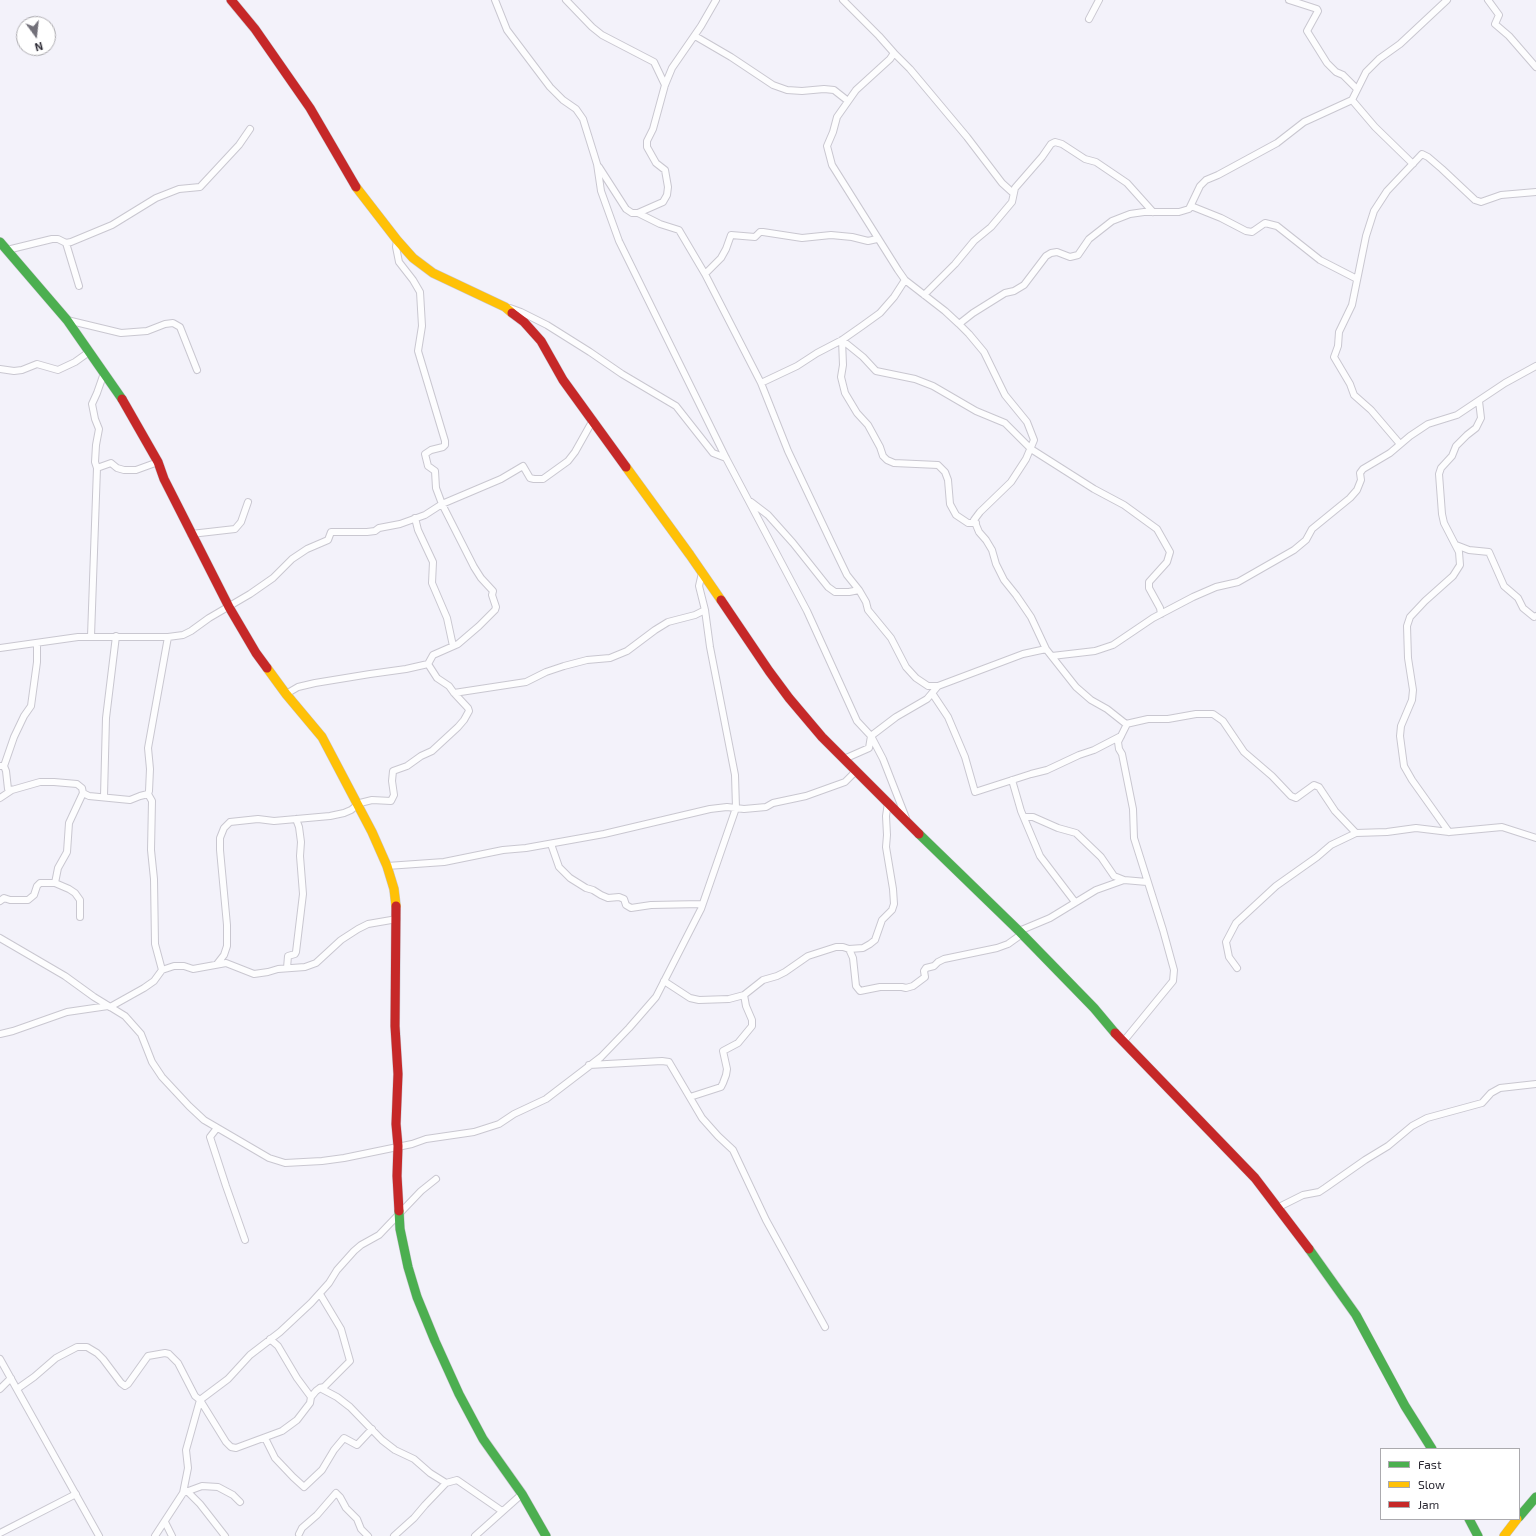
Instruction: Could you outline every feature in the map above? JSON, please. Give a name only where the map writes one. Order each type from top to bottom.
[{"type":"street","points":[[231,0],[255,29],[310,108],[357,189],[413,258],[434,273],[547,325],[622,374],[676,406],[713,453],[726,458]]},
{"type":"street","points":[[495,0],[506,30],[550,87],[563,100],[576,109],[583,119],[597,164],[601,191],[619,241],[726,458],[807,611],[857,720],[872,736],[883,759],[907,822]]},
{"type":"street","points":[[566,0],[592,27],[602,35],[654,62],[666,85]]},
{"type":"street","points":[[597,164],[626,209],[632,213],[638,213],[663,202],[667,195],[668,187],[665,170],[656,163],[647,147],[647,141],[653,129],[672,68],[716,0]]},
{"type":"street","points":[[843,0],[910,70],[967,137],[1002,183],[1013,193]]},
{"type":"street","points":[[1089,19],[1099,0]]},
{"type":"street","points":[[1289,0],[1317,9],[1318,11],[1307,31],[1327,63],[1336,72],[1343,75],[1357,89]]},
{"type":"street","points":[[959,324],[1004,293],[1014,291],[1024,285],[1046,256],[1057,252],[1073,258],[1078,255],[1089,239],[1112,221],[1130,214],[1180,212],[1189,209],[1200,186],[1206,180],[1218,175],[1277,142],[1304,122],[1352,100],[1366,72],[1379,59],[1406,39],[1447,0]]},
{"type":"street","points":[[1488,0],[1499,15],[1495,24],[1509,36],[1536,67]]},
{"type":"street","points":[[694,36],[731,57],[773,85],[786,90],[834,90],[848,101]]},
{"type":"street","points":[[894,54],[856,90],[848,101],[837,117],[827,149],[832,165],[905,280],[959,324],[984,352],[1005,395],[1027,422],[1034,440],[1031,449],[1011,482],[980,512],[974,520],[992,550],[996,564],[1004,580],[1031,617],[1046,649],[1076,688],[1126,724],[1148,719],[1168,719],[1196,714],[1213,714],[1223,721],[1244,752],[1291,796],[1296,798],[1314,785],[1319,787],[1335,811],[1356,833]]},
{"type":"street","points":[[1352,100],[1375,127],[1413,164]]},
{"type":"street","points":[[7,250],[52,239],[58,239],[66,243],[112,225],[156,198],[179,189],[200,187],[239,145],[250,129]]},
{"type":"street","points":[[924,295],[955,264],[966,250],[991,227],[1012,202],[1013,193],[1016,188],[1051,144],[1055,142],[1062,144],[1085,159],[1096,162],[1128,183],[1152,212]]},
{"type":"street","points":[[1400,444],[1371,410],[1354,395],[1350,384],[1334,357],[1338,346],[1338,332],[1350,310],[1366,236],[1374,211],[1387,191],[1422,154],[1425,155],[1475,200],[1481,202],[1501,195],[1536,192]]},
{"type":"street","points":[[1191,206],[1221,218],[1246,231],[1252,232],[1265,223],[1277,226],[1298,241],[1320,260],[1357,279]]},
{"type":"street","points":[[638,213],[660,224],[679,230],[705,274],[761,383],[788,451],[847,575],[859,590],[866,602],[868,610],[891,638],[906,667],[916,678],[928,686],[938,686],[1023,654],[1046,649]]},
{"type":"street","points":[[705,274],[726,249],[731,235],[755,237],[760,232],[763,232],[802,238],[831,235],[852,237],[868,241],[878,239]]},
{"type":"street","points":[[286,694],[298,687],[315,683],[406,670],[428,664],[433,654],[458,644],[479,626],[495,610],[496,607],[492,595],[493,591],[481,578],[474,567],[442,504],[436,488],[434,470],[428,466],[425,454],[445,446],[439,420],[418,351],[422,326],[420,292],[399,262],[396,247],[397,240]]},
{"type":"street","points":[[0,242],[67,320],[118,392],[158,462],[164,479],[229,607],[256,653],[286,694],[322,737],[372,832],[387,866],[394,889],[397,919],[394,1026],[398,1074],[396,1124],[398,1146],[397,1176],[399,1214],[404,1248],[412,1284],[435,1341],[459,1394],[483,1440],[522,1494],[546,1536]]},
{"type":"street","points":[[66,243],[79,286]]},
{"type":"street","points":[[761,383],[797,366],[817,353],[842,340],[880,313],[894,297],[905,280]]},
{"type":"street","points":[[505,306],[524,322],[541,341],[563,380],[702,573],[789,698],[822,737],[1021,933],[1094,1008],[1123,1042],[1256,1178],[1356,1315],[1405,1406],[1431,1448]]},
{"type":"street","points":[[67,320],[121,333],[146,331],[165,324],[173,323],[180,327],[197,370]]},
{"type":"street","points":[[842,340],[863,357],[876,371],[915,379],[933,386],[976,411],[1005,423],[1031,449],[1094,489],[1124,505],[1157,529],[1170,552],[1167,562],[1149,582],[1149,588],[1162,614]]},
{"type":"street","points":[[842,340],[843,365],[841,377],[845,393],[857,413],[868,425],[880,447],[883,456],[886,460],[894,463],[938,466],[945,472],[948,480],[950,504],[956,515],[968,523],[976,523]]},
{"type":"street","points":[[0,370],[14,372],[37,364],[58,370],[75,362],[89,352]]},
{"type":"street","points":[[1052,656],[1095,651],[1113,645],[1162,614],[1193,597],[1216,587],[1238,582],[1294,550],[1306,540],[1312,529],[1350,498],[1357,490],[1360,480],[1360,473],[1363,469],[1390,453],[1428,424],[1457,414],[1505,383],[1536,366]]},
{"type":"street","points":[[91,636],[97,468],[95,462],[99,429],[92,404],[98,394],[104,373]]},
{"type":"street","points":[[1449,832],[1406,772],[1402,757],[1400,726],[1412,700],[1413,683],[1408,658],[1407,626],[1410,617],[1425,601],[1453,576],[1460,565],[1459,552],[1444,523],[1439,474],[1441,468],[1452,456],[1456,446],[1476,428],[1481,418],[1479,400]]},
{"type":"street","points":[[0,648],[91,636],[168,637],[183,635],[250,594],[272,578],[292,559],[307,549],[328,540],[331,532],[367,532],[400,524],[501,479],[523,466],[530,478],[543,479],[568,461],[575,452],[592,420]]},
{"type":"street","points":[[97,468],[111,462],[117,468],[124,470],[136,470],[158,462]]},
{"type":"street","points":[[749,500],[768,515],[828,586],[835,592],[859,590]]},
{"type":"street","points":[[191,534],[235,529],[241,522],[248,502]]},
{"type":"street","points":[[415,518],[418,530],[433,562],[432,583],[447,618],[453,646]]},
{"type":"street","points":[[1456,545],[1469,550],[1489,552],[1504,586],[1518,598],[1523,608],[1534,617],[1536,616]]},
{"type":"street","points":[[0,938],[65,976],[125,1016],[141,1034],[152,1062],[162,1077],[199,1115],[217,1128],[269,1158],[285,1163],[336,1159],[426,1140],[474,1132],[499,1124],[514,1114],[546,1099],[601,1056],[656,997],[701,909],[729,832],[736,808],[735,775],[710,647],[705,610],[699,586],[702,573]]},
{"type":"street","points":[[454,693],[526,682],[546,672],[564,666],[587,660],[610,658],[627,651],[668,622],[695,615],[705,610]]},
{"type":"street","points":[[104,796],[106,718],[116,636]]},
{"type":"street","points":[[148,794],[150,791],[150,769],[148,748],[168,637]]},
{"type":"street","points":[[12,790],[8,789],[6,770],[2,766],[24,716],[31,706],[37,662],[37,644]]},
{"type":"street","points":[[218,964],[224,955],[227,946],[227,925],[220,850],[220,838],[224,828],[230,822],[258,819],[274,821],[344,813],[360,803],[372,800],[391,801],[394,795],[392,781],[393,771],[407,766],[421,756],[432,751],[464,720],[469,711],[449,686],[436,678],[428,664]]},
{"type":"street","points":[[844,759],[869,748],[872,736],[896,718],[927,699],[938,686]]},
{"type":"street","points":[[932,693],[948,717],[965,757],[975,792],[1047,770],[1094,750],[1122,735]]},
{"type":"street","points":[[1123,1042],[1173,981],[1174,970],[1134,838],[1133,809],[1122,754],[1119,749],[1118,742],[1127,727],[1126,724]]},
{"type":"street","points":[[387,866],[444,862],[496,851],[551,844],[650,824],[710,809],[727,807],[744,809],[766,807],[773,803],[782,802],[821,791],[845,782],[856,771]]},
{"type":"street","points":[[1012,780],[1024,817],[1040,856],[1075,902]]},
{"type":"street","points":[[0,798],[12,790],[40,782],[77,784],[82,788],[83,793],[69,823],[67,852],[58,868],[55,883]]},
{"type":"street","points":[[83,793],[89,796],[104,796],[130,800],[148,794]]},
{"type":"street","points":[[148,794],[152,801],[151,850],[154,879],[155,944],[162,970]]},
{"type":"street","points":[[664,981],[690,998],[699,1000],[729,999],[744,995],[763,980],[777,976],[808,956],[836,947],[849,949],[863,948],[870,944],[875,940],[882,920],[892,910],[894,904],[886,847],[888,835],[886,816],[888,803]]},
{"type":"street","points":[[1024,817],[1033,817],[1058,828],[1076,833],[1101,856],[1114,876],[1124,880],[1147,882]]},
{"type":"street","points":[[287,968],[288,956],[295,954],[296,952],[303,894],[300,856],[301,842],[299,827],[296,819]]},
{"type":"street","points":[[1237,968],[1229,957],[1226,942],[1236,923],[1276,886],[1331,846],[1356,833],[1387,832],[1416,828],[1449,832],[1502,827],[1536,838]]},
{"type":"street","points":[[551,844],[559,867],[570,878],[586,888],[608,898],[619,897],[624,899],[626,906],[631,908],[652,905],[702,904]]},
{"type":"street","points":[[849,949],[853,958],[856,986],[860,990],[880,987],[906,988],[913,986],[925,978],[924,970],[926,968],[934,966],[944,959],[997,948],[1008,944],[1021,933],[1050,918],[1096,890],[1124,880]]},
{"type":"street","points":[[0,901],[4,898],[10,900],[28,900],[34,895],[37,886],[40,883],[55,883],[75,893],[80,900],[80,917]]},
{"type":"street","points":[[0,1034],[13,1031],[67,1012],[109,1006],[144,988],[154,981],[162,970],[174,966],[184,966],[193,969],[226,963],[254,974],[287,968],[304,967],[316,963],[341,940],[363,926],[375,922],[397,919]]},
{"type":"street","points":[[690,1097],[721,1087],[727,1069],[723,1051],[738,1043],[752,1026],[752,1020],[746,1006],[744,995]]},
{"type":"street","points":[[589,1065],[662,1061],[669,1062],[702,1118],[733,1150],[766,1220],[825,1327]]},
{"type":"street","points":[[1278,1207],[1303,1195],[1319,1192],[1326,1188],[1365,1160],[1388,1146],[1412,1126],[1427,1118],[1482,1104],[1491,1093],[1500,1088],[1536,1084]]},
{"type":"street","points":[[217,1128],[210,1137],[211,1142],[245,1240]]},
{"type":"street","points":[[155,1536],[185,1492],[188,1468],[186,1450],[200,1400],[228,1379],[250,1354],[280,1332],[320,1294],[337,1270],[360,1245],[379,1235],[421,1191],[436,1179]]},
{"type":"street","points":[[17,1388],[34,1377],[56,1358],[77,1347],[87,1347],[97,1353],[125,1386],[148,1356],[165,1352],[178,1363],[195,1396],[200,1400],[226,1442],[231,1447],[236,1448],[282,1431],[297,1420],[310,1404],[311,1397],[316,1391],[332,1381],[350,1361],[342,1329],[320,1294]]},
{"type":"street","points":[[270,1339],[278,1346],[297,1378],[311,1397]]},
{"type":"street","points":[[0,1359],[99,1536]]},
{"type":"street","points":[[0,1389],[10,1378]]},
{"type":"street","points":[[320,1388],[337,1397],[355,1412],[382,1440],[395,1450],[414,1459],[430,1473],[446,1483]]},
{"type":"street","points":[[265,1438],[275,1458],[304,1487],[322,1470],[334,1450],[344,1438],[358,1445],[372,1429]]},
{"type":"street","points":[[394,1536],[414,1518],[446,1483],[457,1480],[502,1511]]},
{"type":"street","points":[[185,1492],[202,1486],[218,1487],[233,1495],[240,1502]]},
{"type":"street","points":[[185,1492],[200,1504],[225,1536]]},
{"type":"street","points":[[299,1534],[302,1528],[317,1515],[336,1493],[346,1508],[354,1515],[361,1529],[368,1536]]},
{"type":"street","points":[[0,1533],[76,1494]]},
{"type":"street","points":[[475,1536],[522,1494]]},
{"type":"street","points":[[1520,1516],[1536,1497]]},
{"type":"street","points":[[1470,1520],[1478,1536]]},
{"type":"street","points":[[1504,1536],[1516,1520]]},
{"type":"street","points":[[165,1522],[172,1536]]},
{"type":"traffic: fast","points":[[0,242],[67,320],[122,399]]},
{"type":"traffic: fast","points":[[919,834],[1019,931],[1094,1008],[1115,1033]]},
{"type":"traffic: fast","points":[[399,1211],[400,1229],[408,1267],[417,1297],[435,1341],[459,1394],[483,1439],[522,1494],[546,1536]]},
{"type":"traffic: fast","points":[[1309,1249],[1356,1315],[1405,1406],[1431,1448]]},
{"type":"traffic: fast","points":[[1520,1516],[1536,1497]]},
{"type":"traffic: fast","points":[[1470,1520],[1478,1536]]},
{"type":"traffic: slow","points":[[356,187],[397,240],[413,258],[433,273],[505,307],[512,313]]},
{"type":"traffic: slow","points":[[626,467],[721,600]]},
{"type":"traffic: slow","points":[[267,668],[286,694],[322,737],[372,832],[387,866],[394,889],[396,906]]},
{"type":"traffic: slow","points":[[1504,1536],[1516,1520]]},
{"type":"traffic: jam","points":[[231,0],[255,29],[310,108],[356,187]]},
{"type":"traffic: jam","points":[[512,313],[524,322],[541,341],[563,380],[626,467]]},
{"type":"traffic: jam","points":[[122,399],[158,462],[164,479],[229,607],[256,653],[267,668]]},
{"type":"traffic: jam","points":[[721,600],[789,698],[822,737],[919,834]]},
{"type":"traffic: jam","points":[[396,906],[395,1026],[398,1074],[396,1124],[398,1146],[397,1176],[399,1211]]},
{"type":"traffic: jam","points":[[1115,1033],[1255,1178],[1309,1249]]}]
